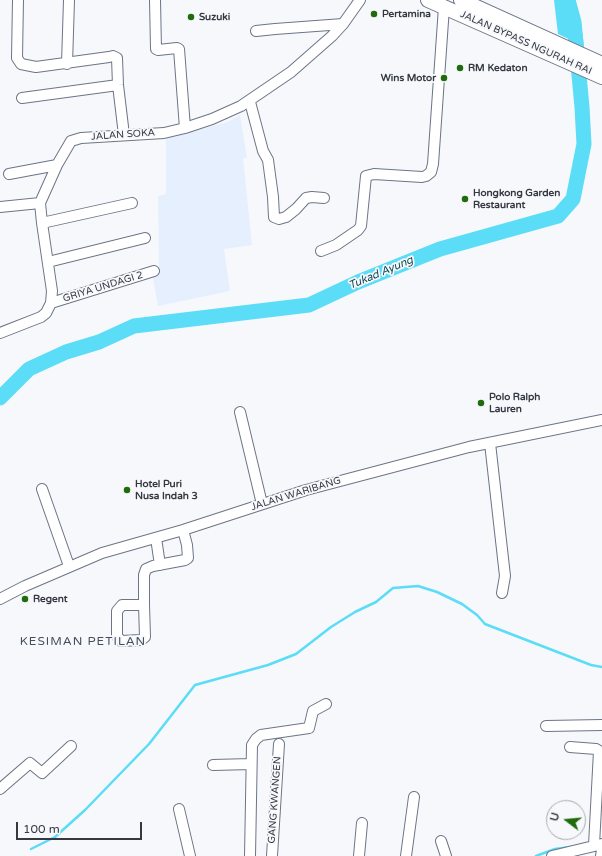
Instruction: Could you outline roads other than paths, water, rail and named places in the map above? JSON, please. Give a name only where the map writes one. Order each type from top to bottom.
[{"type":"highway","name":"JALAN BYPASS NGURAH RAI","points":[[428,0],[557,50],[602,64]]},
{"type":"highway","name":"JALAN BYPASS NGURAH RAI","points":[[461,0],[557,50],[602,77]]},
{"type":"street","points":[[18,0],[17,58],[18,61],[24,65],[36,67],[67,64],[109,56],[116,57],[118,60],[118,85],[124,135]]},
{"type":"street","points":[[67,64],[69,0]]},
{"type":"street","points":[[155,0],[156,49],[179,49],[185,128]]},
{"type":"street","name":"JALAN SOKA","points":[[40,203],[57,166],[71,141],[81,138],[164,132],[185,128],[227,113],[250,102],[291,72],[332,36],[343,24],[360,0]]},
{"type":"street","points":[[321,251],[336,245],[358,230],[361,226],[366,176],[369,174],[422,177],[431,172],[433,164],[444,7]]},
{"type":"street","points":[[256,31],[275,28],[343,24]]},
{"type":"street","points":[[22,98],[118,85]]},
{"type":"street","points":[[250,102],[263,151],[268,160],[274,217],[278,219],[286,217],[306,198],[312,196],[324,198]]},
{"type":"street","points":[[9,174],[57,166]]},
{"type":"street","points":[[0,207],[40,203],[52,292],[51,303],[46,313],[42,317],[0,333]]},
{"type":"street","points":[[42,224],[132,203]]},
{"type":"street","points":[[48,262],[145,238]]},
{"type":"street","name":"GRIYA UNDAGI 2","points":[[51,303],[154,271]]},
{"type":"street","points":[[240,412],[262,504]]},
{"type":"street","name":"JALAN WARIBANG","points":[[0,599],[69,566],[102,553],[183,530],[262,504],[357,476],[442,454],[602,420]]},
{"type":"street","points":[[490,443],[505,576],[502,593]]},
{"type":"street","points":[[42,489],[69,566]]},
{"type":"street","points":[[144,605],[144,575],[146,569],[188,558],[187,545],[183,530]]},
{"type":"street","points":[[156,538],[160,565]]},
{"type":"street","points":[[250,856],[250,764],[252,745],[256,738],[268,734],[309,728],[312,711],[326,704]]},
{"type":"street","points":[[546,726],[602,725]]},
{"type":"street","name":"GANG KWANGEN","points":[[272,856],[278,744]]},
{"type":"street","points":[[0,789],[30,763],[42,773],[72,746]]},
{"type":"street","points":[[570,747],[596,749],[599,751],[597,844],[601,856]]},
{"type":"street","points":[[213,765],[250,764]]},
{"type":"street","points":[[406,856],[414,797]]},
{"type":"street","points":[[178,809],[190,856]]},
{"type":"street","points":[[359,856],[362,824]]},
{"type":"street","points":[[440,841],[446,856]]},
{"type":"street","points":[[552,856],[567,854],[597,844]]},
{"type":"water","points":[[554,0],[575,0],[581,24],[584,46],[558,34]]},
{"type":"waterway","name":"Tukad Ayung","points":[[0,398],[29,369],[66,352],[99,342],[134,326],[309,305],[358,282],[440,249],[558,216],[573,199],[584,144],[574,22],[568,0]]},
{"type":"waterway","points":[[31,849],[55,837],[85,810],[149,744],[195,685],[268,665],[296,654],[331,627],[355,612],[376,602],[393,588],[418,586],[437,592],[462,604],[477,615],[485,624],[591,665],[602,667]]},
{"type":"waterway","points":[[536,856],[555,849],[570,847]]},
{"type":"place","name":"Pertamina","points":[[374,14]]},
{"type":"place","name":"Suzuki","points":[[191,17]]},
{"type":"place","name":"RM Kedaton","points":[[460,68]]},
{"type":"place","name":"Wins Motor","points":[[444,78]]},
{"type":"place","name":"Hongkong Garden Restaurant","points":[[465,199]]},
{"type":"place","name":"Polo Ralph Lauren","points":[[481,403]]},
{"type":"place","name":"Hotel Puri Nusa Indah 3","points":[[127,490]]},
{"type":"place","name":"Regent","points":[[25,599]]},
{"type":"district","name":"KESIMAN PETILAN","points":[[83,642]]}]
